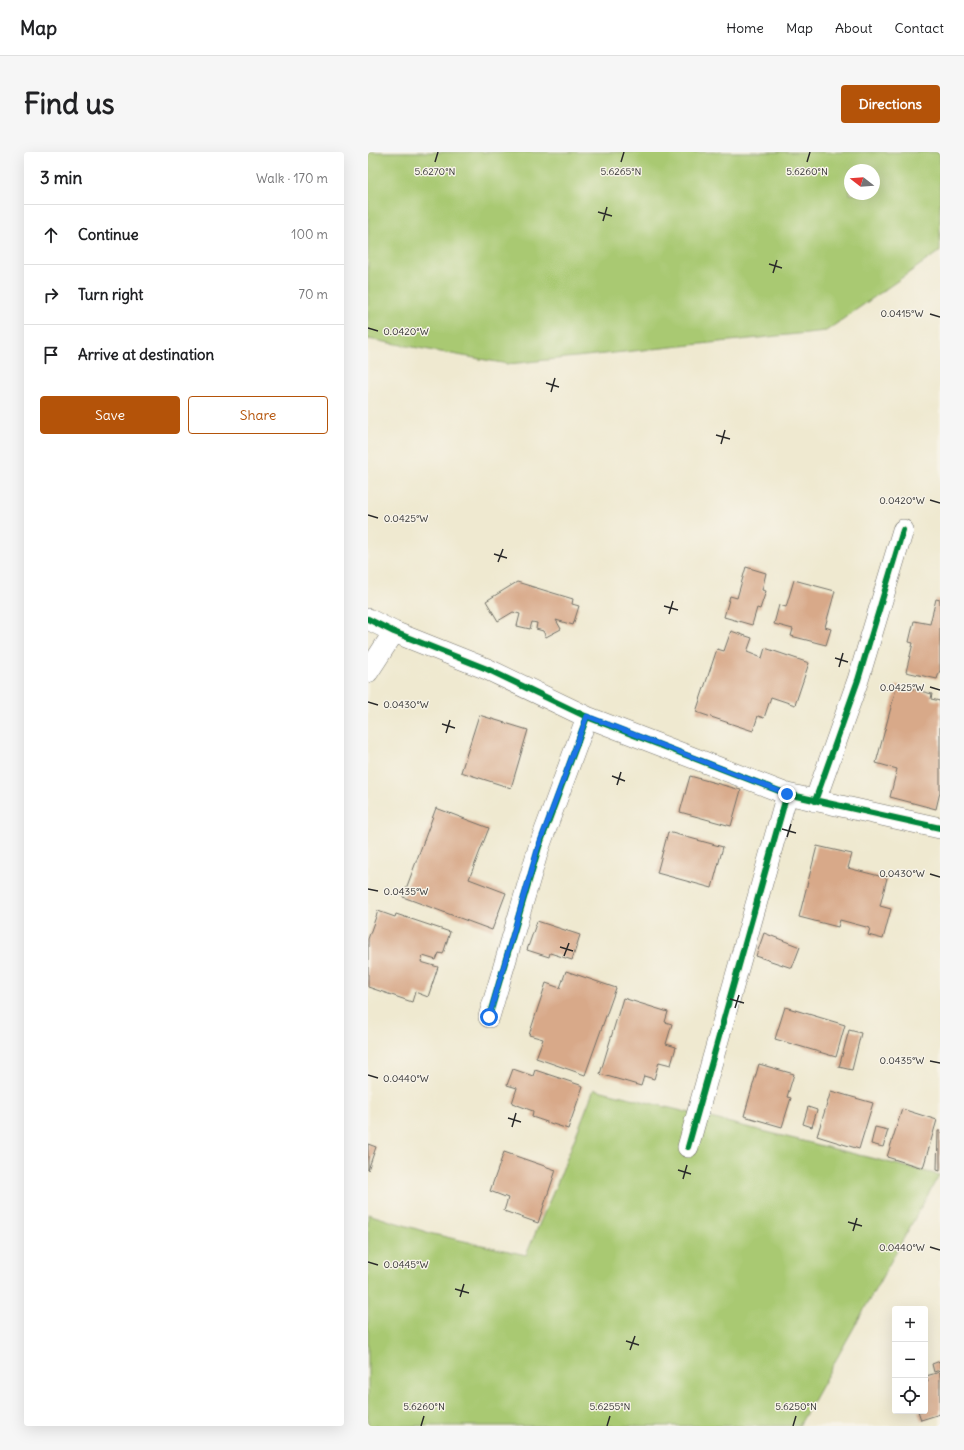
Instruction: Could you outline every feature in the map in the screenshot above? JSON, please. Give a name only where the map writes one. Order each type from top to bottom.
[{"type":"street","points":[[815,801],[858,680],[904,530]]},
{"type":"street","points":[[368,619],[394,632],[487,669],[587,716],[787,794],[940,828]]},
{"type":"street","points":[[368,672],[394,632]]},
{"type":"street","points":[[489,1017],[538,847],[587,716]]},
{"type":"street","points":[[688,1147],[787,794]]},
{"type":"green space","points":[[368,152],[940,152],[940,251],[826,331],[508,364],[368,339]]},
{"type":"green space","points":[[594,1089],[939,1175],[799,1426],[368,1426],[368,1214],[433,1234],[526,1255],[558,1181]]},
{"type":"building","points":[[746,567],[766,573],[762,590],[766,591],[760,609],[757,608],[752,625],[724,617],[730,596],[737,598]]},
{"type":"building","points":[[794,580],[835,591],[825,627],[831,629],[826,645],[791,636],[793,629],[774,624],[779,605],[786,607]]},
{"type":"building","points":[[517,582],[573,599],[572,604],[579,606],[573,625],[556,620],[561,629],[546,637],[543,631],[536,629],[537,623],[532,622],[530,629],[517,626],[520,614],[513,612],[498,621],[486,601]]},
{"type":"building","points":[[936,599],[940,600],[940,670],[937,679],[906,672],[913,643],[909,642],[914,621],[930,624]]},
{"type":"building","points":[[731,631],[752,638],[747,652],[762,658],[765,648],[809,663],[795,705],[771,697],[764,718],[758,716],[753,731],[696,712],[717,649],[724,651]]},
{"type":"building","points":[[897,685],[932,694],[931,699],[940,701],[940,792],[936,809],[890,797],[897,769],[876,763]]},
{"type":"building","points":[[479,715],[528,730],[511,788],[461,772]]},
{"type":"building","points":[[690,776],[741,790],[731,826],[680,812]]},
{"type":"building","points":[[436,808],[489,828],[469,879],[506,893],[492,930],[403,897]]},
{"type":"building","points":[[668,832],[723,847],[712,888],[657,873]]},
{"type":"building","points":[[817,846],[852,854],[848,868],[887,878],[880,906],[891,909],[883,939],[868,935],[870,928],[840,920],[838,927],[799,917]]},
{"type":"building","points":[[378,911],[395,917],[396,914],[450,932],[443,954],[439,953],[436,960],[423,956],[421,962],[438,967],[428,997],[415,992],[412,1002],[368,987],[368,939]]},
{"type":"building","points":[[537,921],[580,935],[572,960],[550,953],[549,957],[527,950]]},
{"type":"building","points":[[764,933],[800,947],[792,968],[756,956]]},
{"type":"building","points":[[566,971],[616,988],[585,1075],[536,1058],[543,1039],[529,1035],[546,983],[560,988]]},
{"type":"building","points":[[623,998],[668,1012],[665,1022],[672,1024],[666,1044],[676,1047],[671,1065],[659,1062],[654,1079],[644,1076],[641,1086],[600,1074]]},
{"type":"building","points":[[785,1007],[845,1025],[836,1057],[775,1039]]},
{"type":"building","points":[[849,1030],[861,1033],[852,1070],[839,1067]]},
{"type":"building","points":[[759,1064],[794,1074],[787,1097],[791,1098],[782,1127],[744,1116]]},
{"type":"building","points":[[513,1069],[533,1076],[535,1070],[583,1086],[568,1129],[532,1117],[533,1111],[512,1103],[517,1088],[507,1085]]},
{"type":"building","points":[[831,1091],[873,1103],[859,1149],[817,1136]]},
{"type":"building","points":[[808,1107],[817,1110],[812,1127],[803,1124]]},
{"type":"building","points":[[902,1109],[937,1120],[923,1168],[887,1157]]},
{"type":"building","points":[[875,1127],[888,1130],[883,1147],[871,1144]]},
{"type":"building","points":[[938,1131],[940,1131],[940,1171],[937,1170]]},
{"type":"building","points":[[368,1144],[376,1147],[368,1170]]},
{"type":"building","points":[[504,1152],[556,1170],[538,1223],[504,1211],[508,1198],[490,1191]]},
{"type":"building","points":[[940,1361],[940,1370],[934,1372],[932,1364]]},
{"type":"building","points":[[940,1372],[940,1414],[921,1420],[919,1414],[928,1414],[928,1375]]},
{"type":"cycle path","points":[[815,801],[858,680],[903,530]]},
{"type":"cycle path","points":[[368,619],[394,632],[487,669],[587,717],[787,794],[940,828]]},
{"type":"cycle path","points":[[489,1017],[539,847],[587,717]]},
{"type":"cycle path","points":[[688,1147],[787,794]]},
{"type":"route","points":[[489,1017],[538,847],[587,716],[787,794]]}]
